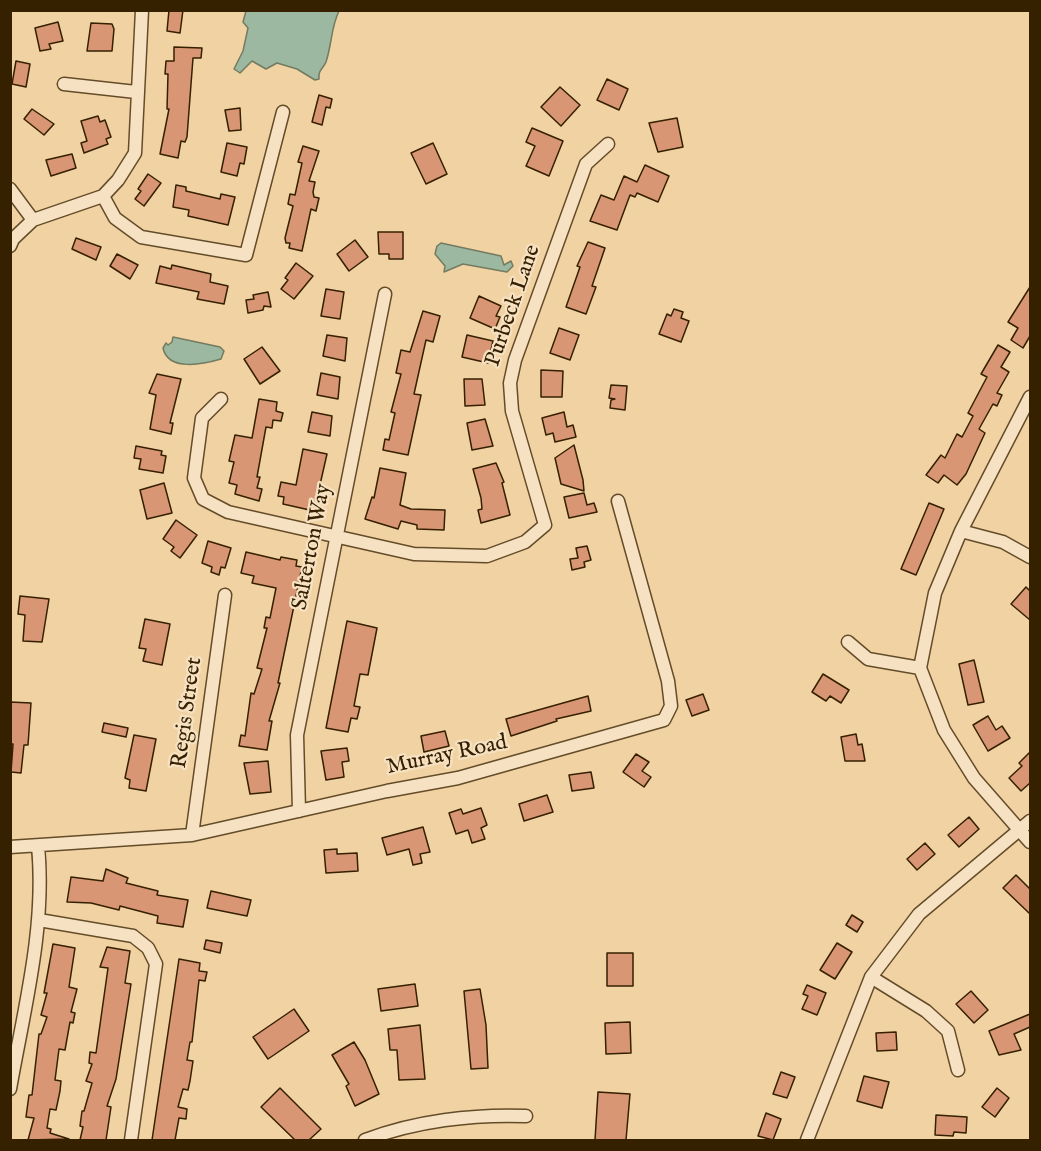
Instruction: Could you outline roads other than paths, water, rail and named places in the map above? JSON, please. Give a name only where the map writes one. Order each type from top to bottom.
[{"type":"street","points":[[10,246],[13,239],[33,220],[104,196],[118,180],[135,153],[136,92],[142,10]]},
{"type":"street","points":[[64,84],[136,92]]},
{"type":"street","points":[[104,196],[115,219],[141,237],[246,255],[283,112]]},
{"type":"street","name":"Purbeck Lane","points":[[337,536],[414,554],[487,556],[525,542],[545,525],[512,411],[510,383],[515,360],[586,164],[608,144]]},
{"type":"street","points":[[10,189],[33,220]]},
{"type":"street","name":"Salterton Way","points":[[298,811],[297,735],[385,294]]},
{"type":"street","points":[[1030,398],[962,531],[935,593],[920,668],[944,730],[974,778],[1030,842]]},
{"type":"street","points":[[221,399],[202,418],[194,478],[203,499],[228,512],[337,536]]},
{"type":"street","name":"Murray Road","points":[[10,847],[192,835],[387,791],[458,778],[664,720],[671,706],[668,681],[618,501]]},
{"type":"street","points":[[962,531],[1003,542],[1030,557]]},
{"type":"street","name":"Regis Street","points":[[192,835],[225,595]]},
{"type":"street","points":[[848,642],[868,659],[920,668]]},
{"type":"street","points":[[807,1140],[871,977],[920,914],[1030,821]]},
{"type":"street","points":[[10,1089],[39,920],[42,883],[38,846]]},
{"type":"street","points":[[39,920],[133,936],[148,948],[156,964],[131,1140]]},
{"type":"street","points":[[871,977],[926,1011],[948,1031],[958,1070]]},
{"type":"street","points":[[365,1140],[408,1127],[464,1118],[526,1116]]}]
